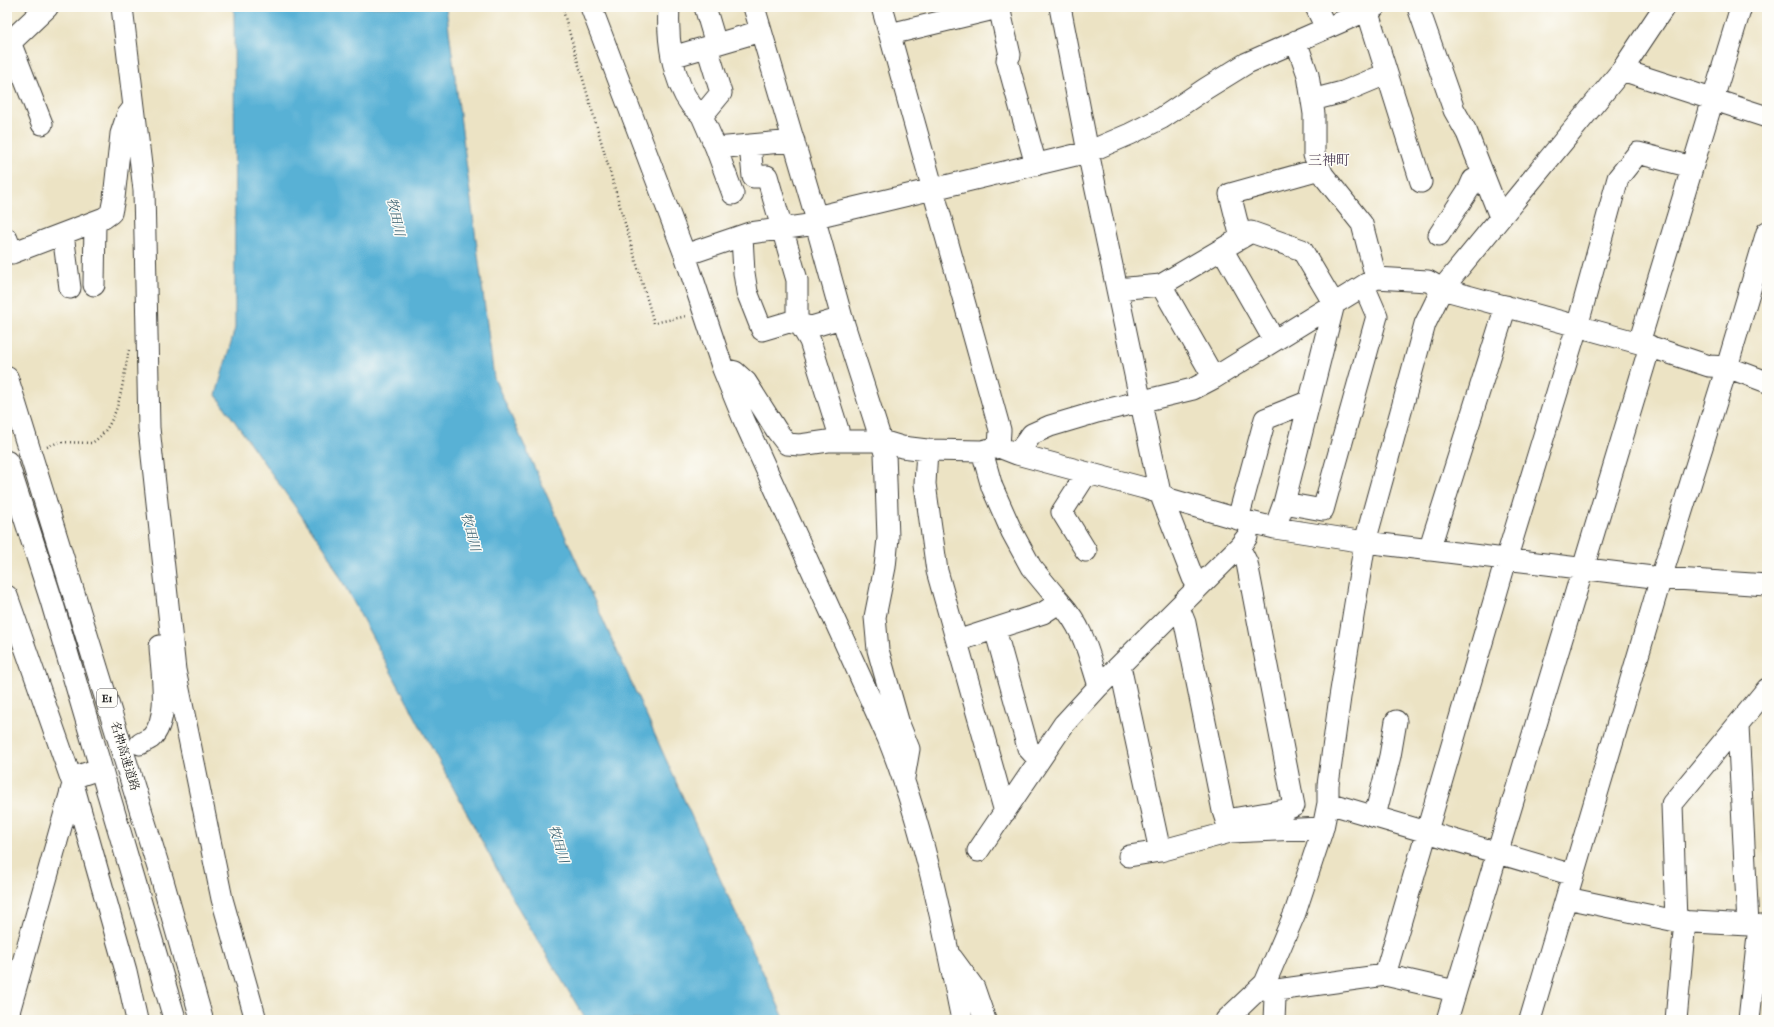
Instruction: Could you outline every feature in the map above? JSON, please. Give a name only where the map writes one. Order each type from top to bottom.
[{"type":"main road","points":[[8,43],[47,7]]},
{"type":"main road","name":"名神高速道路","points":[[7,378],[162,879],[202,1020]]},
{"type":"main road","name":"E1","points":[[7,462],[51,599],[175,1020]]},
{"type":"street","points":[[122,7],[144,190],[149,428],[175,670],[222,899],[256,1020]]},
{"type":"street","points":[[591,7],[686,254],[723,369],[743,418],[888,738],[904,778],[945,930],[962,1020]]},
{"type":"street","points":[[669,7],[668,25],[674,69],[692,106],[702,116],[733,194]]},
{"type":"street","points":[[702,116],[721,93],[711,46],[705,7]]},
{"type":"street","points":[[754,7],[794,141],[842,318],[885,453],[888,538],[885,567],[875,617],[878,650],[899,724],[909,749],[904,778]]},
{"type":"street","points":[[882,7],[1000,430],[999,451],[992,488],[1012,532],[1031,567],[1072,615],[1083,634],[1099,686]]},
{"type":"street","points":[[890,34],[1000,7],[1010,55],[1008,60],[1013,82],[1036,165]]},
{"type":"street","points":[[1060,7],[1088,152],[1160,493],[1193,578],[1199,586]]},
{"type":"street","points":[[1316,7],[1326,28]]},
{"type":"street","points":[[1418,7],[1454,110],[1468,133],[1500,217]]},
{"type":"street","points":[[1226,1020],[1267,987],[1295,912],[1322,828],[1328,802],[1328,785],[1339,704],[1365,542],[1425,324],[1442,289],[1622,70],[1664,7]]},
{"type":"street","points":[[1447,1020],[1582,569],[1692,167],[1741,7]]},
{"type":"street","points":[[686,254],[750,233],[783,229],[932,190],[1088,152],[1162,118],[1247,63],[1296,40],[1371,9],[1386,74],[1421,182]]},
{"type":"street","points":[[672,57],[697,48],[711,46],[761,30]]},
{"type":"street","points":[[1284,503],[1323,510],[1377,316],[1370,282],[1362,224],[1323,175],[1314,155],[1314,114],[1312,100],[1308,75],[1296,40]]},
{"type":"street","points":[[8,43],[42,124]]},
{"type":"street","points":[[1622,70],[1767,117]]},
{"type":"street","points":[[1312,100],[1343,92],[1386,74]]},
{"type":"street","points":[[7,239],[12,253],[95,222],[104,218],[111,212],[117,178],[121,134],[127,116],[134,107]]},
{"type":"street","points":[[1462,123],[1458,133],[1480,206]]},
{"type":"street","points":[[716,148],[794,141]]},
{"type":"street","points":[[750,145],[753,177],[767,176],[797,280],[797,319],[810,341],[838,430]]},
{"type":"street","points":[[1385,975],[1506,560],[1577,327],[1618,178],[1638,153],[1692,167]]},
{"type":"street","points":[[1241,238],[1230,194],[1320,169]]},
{"type":"street","points":[[1439,235],[1469,189],[1473,180]]},
{"type":"street","points":[[94,285],[95,222]]},
{"type":"street","points":[[978,851],[1064,724],[1099,686],[1239,548],[1256,523],[1284,503],[1334,304],[1302,250],[1251,232],[1161,285],[1117,289]]},
{"type":"street","points":[[1530,1020],[1661,578],[1727,367],[1767,232]]},
{"type":"street","points":[[63,234],[70,288]]},
{"type":"street","points":[[742,236],[744,273],[747,292],[762,330],[789,322],[801,326],[811,327],[842,318]]},
{"type":"street","points":[[1222,249],[1274,340]]},
{"type":"street","points":[[999,451],[1050,426],[1097,412],[1193,389],[1214,378],[1370,282],[1428,280],[1442,289],[1644,344],[1709,366],[1727,367],[1767,382]]},
{"type":"street","points":[[1161,285],[1214,378]]},
{"type":"street","points":[[1429,550],[1506,306]]},
{"type":"street","points":[[723,369],[735,372],[746,382],[777,432],[787,444],[800,445],[828,441],[882,441],[902,447],[927,450],[999,451],[1160,493],[1169,499],[1256,523],[1365,542],[1506,560],[1661,578],[1767,585]]},
{"type":"street","points":[[1256,523],[1265,419],[1310,401]]},
{"type":"street","points":[[927,450],[925,484],[937,571],[1005,812]]},
{"type":"street","points":[[1086,551],[1062,512],[1087,473]]},
{"type":"street","points":[[1129,856],[1160,851],[1228,826],[1285,810],[1294,806],[1246,563],[1239,548]]},
{"type":"street","points":[[7,596],[78,778],[126,971],[136,1020]]},
{"type":"street","points":[[956,641],[1043,614],[1060,602]]},
{"type":"street","points":[[1179,608],[1185,623],[1223,811],[1228,826]]},
{"type":"street","points":[[140,744],[150,739],[160,724],[163,715],[160,642],[161,626],[170,620]]},
{"type":"street","points":[[995,629],[1028,748],[1039,760]]},
{"type":"street","points":[[1120,666],[1160,851]]},
{"type":"street","points":[[1676,1020],[1681,921],[1672,804],[1767,689]]},
{"type":"street","points":[[1375,816],[1390,756],[1396,721]]},
{"type":"street","points":[[1738,725],[1758,926],[1749,1020]]},
{"type":"street","points":[[7,1019],[78,778]]},
{"type":"street","points":[[1328,802],[1573,875]]},
{"type":"street","points":[[1228,826],[1322,828]]},
{"type":"street","points":[[1567,898],[1681,921],[1758,926]]},
{"type":"street","points":[[949,953],[974,988],[985,1020]]},
{"type":"street","points":[[1267,987],[1385,975],[1455,991]]},
{"type":"street","points":[[1267,987],[1275,998],[1274,1020]]},
{"type":"path","points":[[562,7],[654,323],[705,314]]},
{"type":"path","points":[[47,447],[60,442],[92,443],[109,427],[113,419],[121,390],[130,344]]},
{"type":"water","name":"牧田川","points":[[234,7],[446,7],[494,378],[785,1020],[586,1020],[514,901],[325,549],[216,395],[235,328]]},
{"type":"district","name":"三神町","points":[[1329,160]]}]
